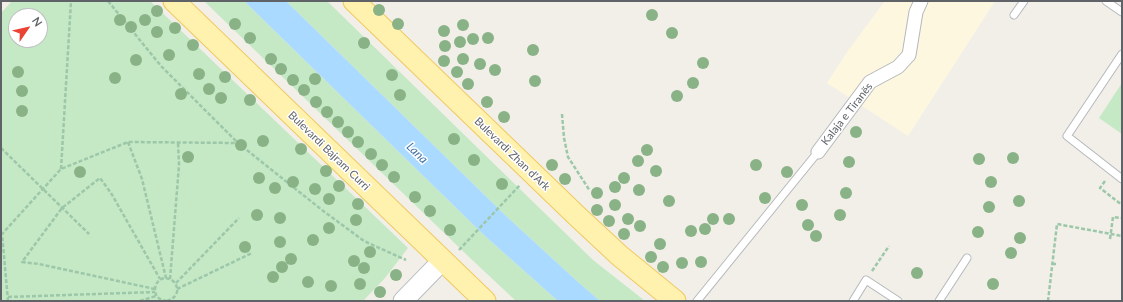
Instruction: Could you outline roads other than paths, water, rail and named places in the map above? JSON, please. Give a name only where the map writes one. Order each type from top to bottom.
[{"type":"main road","name":"Bulevardi Bajram Curri","points":[[174,1],[451,255],[485,301]]},
{"type":"main road","name":"Bulevardi Zhan d'Ark","points":[[354,1],[577,216],[620,256],[675,301]]},
{"type":"street","name":"Kalaja e Tiranës","points":[[818,152],[870,82],[898,67],[909,55],[916,12],[921,1]]},
{"type":"street","points":[[403,301],[451,255]]},
{"type":"lane","points":[[1014,16],[1024,1]]},
{"type":"lane","points":[[1106,1],[1122,12]]},
{"type":"lane","points":[[1122,54],[1067,136],[1122,179]]},
{"type":"lane","points":[[697,301],[818,152]]},
{"type":"lane","points":[[939,301],[967,258]]},
{"type":"lane","points":[[853,301],[866,280],[898,301]]},
{"type":"water","name":"Lana","points":[[244,1],[286,1],[505,215],[600,301],[558,301],[485,236]]}]
